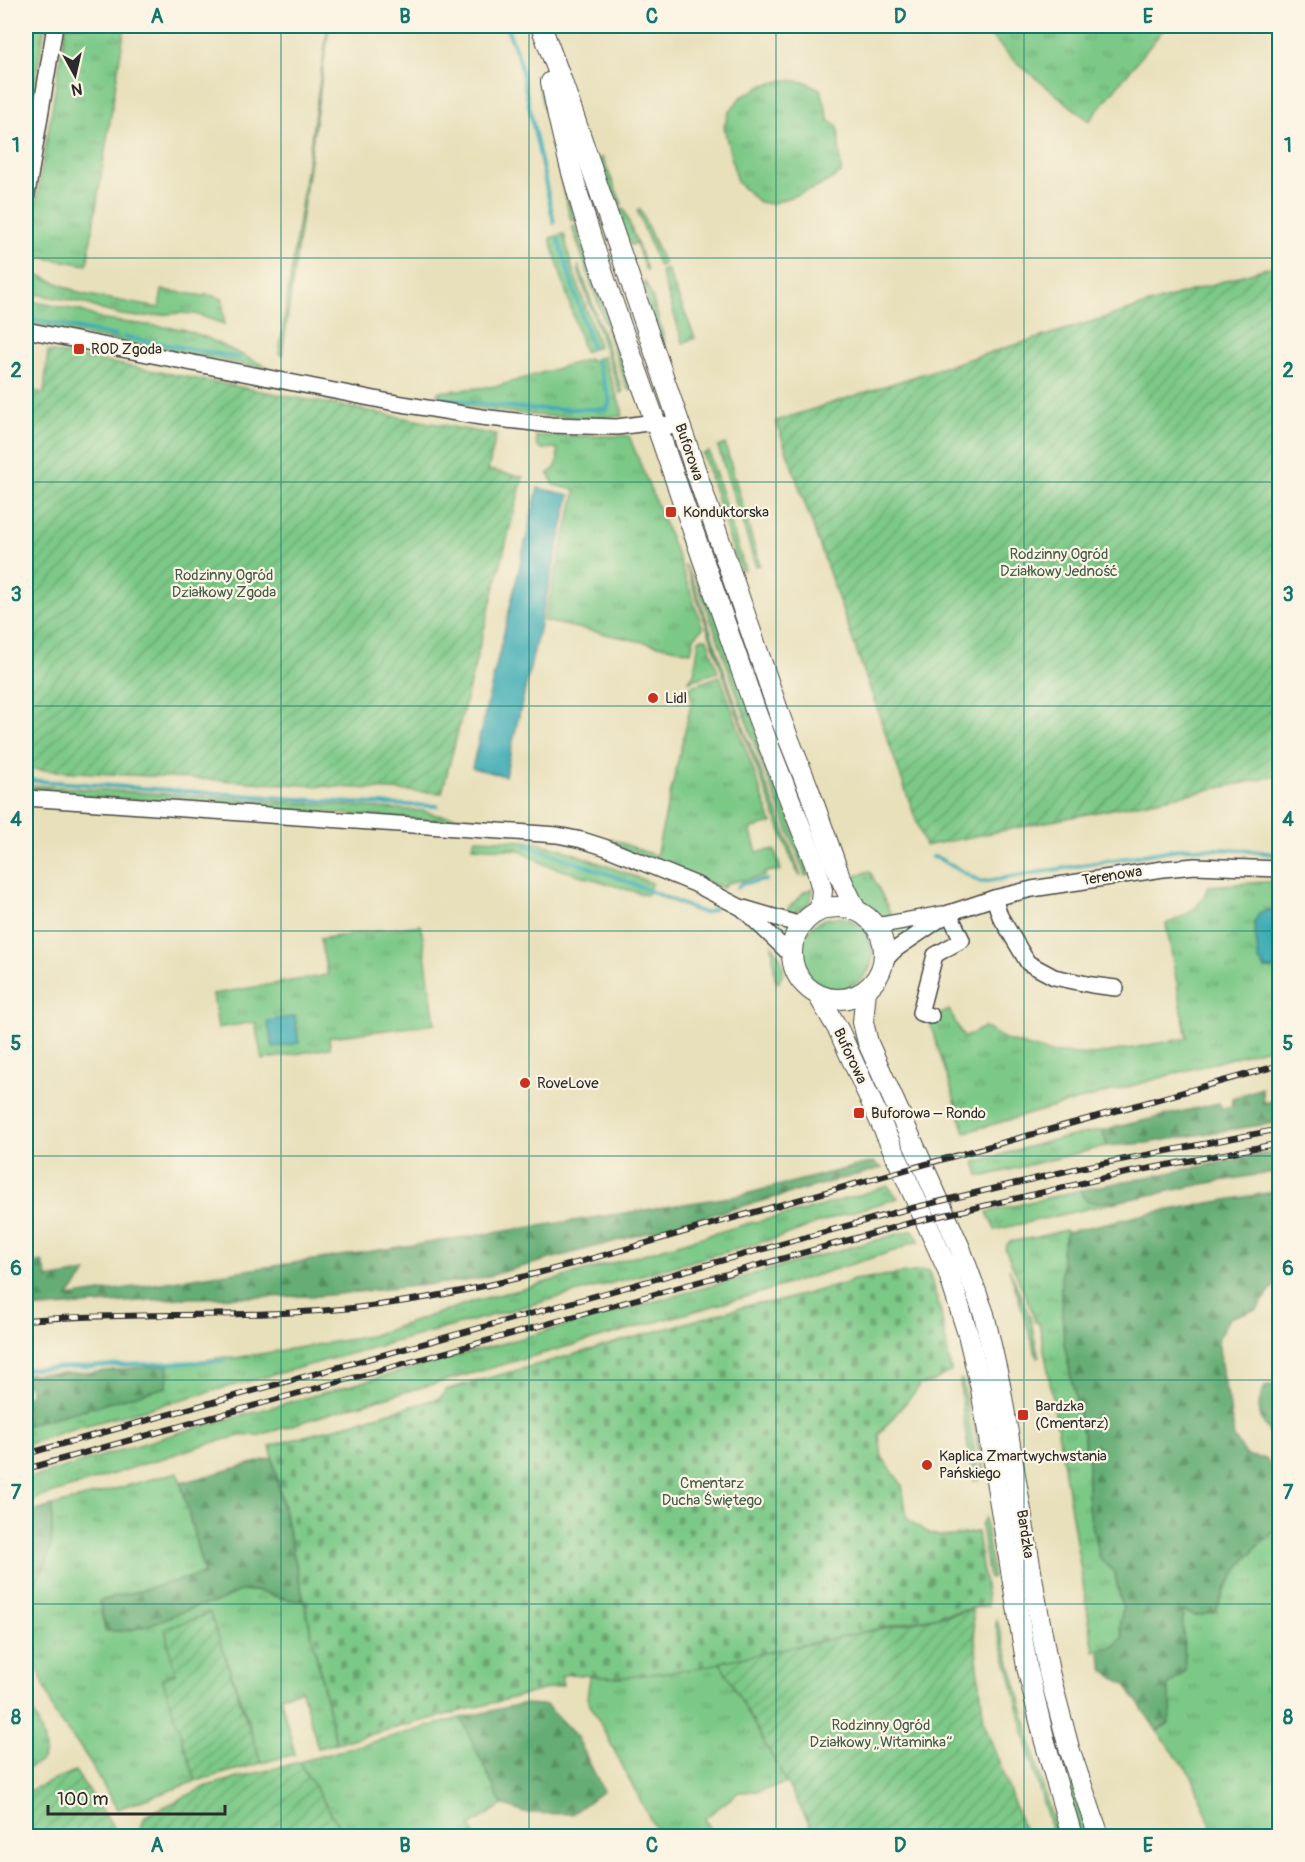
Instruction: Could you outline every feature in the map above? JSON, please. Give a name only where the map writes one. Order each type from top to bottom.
[{"type":"main road","name":"Buforowa","points":[[541,26],[782,722],[840,877],[856,910]]},
{"type":"main road","name":"Buforowa","points":[[541,26],[560,128],[585,222],[607,291],[758,716],[816,867],[822,890],[820,910]]},
{"type":"main road","points":[[844,907],[856,910],[876,926],[882,939],[884,961],[880,973],[866,990],[852,997],[837,999],[818,995],[801,981],[793,966],[792,943],[801,924],[820,910],[844,907]]},
{"type":"main road","name":"Buforowa","points":[[866,990],[863,1020],[868,1043],[923,1165]]},
{"type":"main road","name":"Buforowa","points":[[818,995],[839,1030],[910,1185]]},
{"type":"main road","name":"Bardzka","points":[[923,1165],[960,1248],[984,1314],[1005,1409],[1049,1672],[1069,1748],[1099,1836]]},
{"type":"main road","name":"Bardzka","points":[[910,1185],[954,1285],[973,1352],[1027,1667],[1045,1742],[1072,1836]]},
{"type":"street","points":[[26,200],[31,134],[55,26]]},
{"type":"street","points":[[26,330],[226,368],[331,391],[481,417],[551,425],[621,426],[655,422],[682,429]]},
{"type":"street","points":[[655,422],[672,400]]},
{"type":"street","points":[[26,798],[557,835],[582,840],[660,869],[740,907],[801,924]]},
{"type":"street","name":"Terenowa","points":[[876,926],[949,913],[994,898],[1032,889],[1163,869],[1195,866],[1280,869]]},
{"type":"street","points":[[994,898],[1000,916],[1028,963],[1048,975],[1092,986],[1116,988]]},
{"type":"street","points":[[740,907],[792,956]]},
{"type":"street","points":[[931,1016],[920,1013],[935,955],[962,940],[949,913]]},
{"type":"street","name":"Terenowa","points":[[884,961],[896,949],[949,913]]},
{"type":"green space","points":[[26,26],[45,26],[30,114],[26,117]]},
{"type":"green space","points":[[66,26],[125,26],[87,265],[33,256],[28,250]]},
{"type":"green space","points":[[329,26],[282,356],[279,353]]},
{"type":"green space","points":[[981,26],[1166,26],[1089,121],[1016,62]]},
{"type":"green space","points":[[785,80],[806,82],[821,90],[829,121],[838,126],[841,173],[818,187],[771,204],[759,202],[737,182],[724,127],[729,112],[741,97],[764,85]]},
{"type":"green space","points":[[541,87],[575,220],[571,221],[539,88]]},
{"type":"green space","points":[[602,157],[622,204],[614,207],[598,161]]},
{"type":"green space","points":[[624,209],[647,270],[636,243],[631,245],[618,222],[616,212]]},
{"type":"green space","points":[[640,209],[664,264],[659,267],[637,210]]},
{"type":"green space","points":[[576,225],[632,391],[627,389],[572,226]]},
{"type":"green space","points":[[564,234],[571,264],[599,346],[584,352],[550,238]]},
{"type":"green space","name":"Rodzinny Ogród Działkowy Jedność","points":[[1279,264],[1279,776],[925,846],[776,421]]},
{"type":"green space","points":[[579,266],[623,392],[620,393],[578,270]]},
{"type":"green space","points":[[667,269],[695,338],[683,343],[661,272]]},
{"type":"green space","points":[[34,276],[41,276],[82,294],[159,308],[162,290],[205,296],[206,294],[223,299],[224,324],[195,314],[179,313],[139,317],[122,315],[84,303],[30,293],[26,290],[26,283]]},
{"type":"green space","points":[[644,280],[651,294],[665,342],[659,337],[652,322]]},
{"type":"green space","points":[[26,300],[81,311],[104,320],[182,329],[205,337],[273,370],[30,325],[30,321],[26,320]]},
{"type":"green space","name":"Rodzinny Ogród Działkowy Zgoda","points":[[48,351],[496,435],[488,470],[523,477],[442,793],[26,769],[26,390],[44,393]]},
{"type":"green space","points":[[603,357],[622,410],[622,416],[552,417],[436,402],[438,392],[498,386]]},
{"type":"green space","points":[[536,436],[629,436],[680,562],[703,628],[694,638],[691,652],[544,621],[576,490],[554,485],[548,473],[556,466],[557,448],[542,449],[537,446]]},
{"type":"green space","points":[[725,444],[760,565],[756,566],[718,447]]},
{"type":"green space","points":[[709,452],[745,570],[740,569],[703,454]]},
{"type":"green space","points":[[682,534],[694,556],[810,874],[805,876],[759,756],[708,611],[677,536]]},
{"type":"green space","points":[[705,537],[717,561],[714,563],[718,565],[830,868],[825,870],[776,746]]},
{"type":"green space","points":[[685,564],[695,586],[746,734],[801,877],[795,868],[749,748]]},
{"type":"green space","points":[[707,639],[718,672],[689,681],[694,674],[699,640]]},
{"type":"green space","points":[[720,676],[772,823],[750,829],[757,852],[775,851],[781,870],[765,872],[765,876],[727,883],[723,888],[609,844],[611,839],[656,856],[692,700],[689,687]]},
{"type":"green space","points":[[26,785],[424,811],[437,815],[549,825],[545,828],[26,792]]},
{"type":"green space","points":[[475,839],[527,841],[559,848],[652,883],[646,895],[546,865],[519,850],[472,847]]},
{"type":"green space","points":[[870,871],[893,918],[871,910],[849,878]]},
{"type":"green space","points":[[1279,881],[1279,909],[1261,912],[1254,923],[1259,960],[1266,969],[1279,969],[1279,1045],[965,1132],[929,1020],[949,1010],[964,1038],[984,1027],[1006,1040],[1047,1052],[1094,1055],[1187,1038],[1166,924],[1180,918],[1197,906],[1208,886]]},
{"type":"green space","points":[[813,888],[808,904],[795,912],[783,914],[804,892]]},
{"type":"green space","points":[[837,917],[857,923],[867,933],[873,953],[867,973],[857,983],[837,989],[817,983],[807,973],[801,953],[807,933],[817,923]]},
{"type":"green space","points":[[421,925],[435,1024],[329,1037],[330,1048],[262,1060],[255,1022],[218,1028],[213,994],[328,975],[320,939]]},
{"type":"green space","points":[[772,945],[779,954],[783,968],[778,983],[775,978]]},
{"type":"green space","points":[[858,1036],[913,1160],[908,1162],[850,1037]]},
{"type":"green space","points":[[1262,1088],[1263,1103],[1279,1100],[1279,1122],[1146,1143],[1107,1146],[1103,1130],[1219,1103],[1221,1108],[1233,1106],[1232,1098]]},
{"type":"green space","points":[[1103,1130],[1107,1146],[985,1176],[979,1175],[975,1162],[1053,1140]]},
{"type":"green space","points":[[1279,1151],[1279,1171],[1121,1201],[1088,1202],[1082,1195],[1081,1190]]},
{"type":"green space","points":[[873,1162],[882,1168],[474,1280],[318,1296],[181,1298],[26,1309],[26,1263],[42,1261],[48,1279],[87,1272],[68,1297],[737,1196]]},
{"type":"green space","points":[[888,1186],[898,1198],[774,1239],[65,1431],[26,1445],[26,1425],[167,1387],[168,1365],[225,1357],[235,1358],[370,1336],[477,1300],[523,1289],[750,1223],[805,1211]]},
{"type":"green space","points":[[1081,1190],[1088,1202],[1121,1201],[995,1230],[987,1212]]},
{"type":"green space","points":[[1279,1191],[1279,1279],[1257,1309],[1229,1318],[1218,1339],[1234,1438],[1247,1456],[1267,1459],[1271,1470],[1279,1473],[1279,1528],[1259,1544],[1241,1565],[1226,1588],[1216,1612],[1195,1616],[1183,1611],[1185,1671],[1167,1687],[1171,1701],[1170,1717],[1157,1731],[1127,1686],[1104,1671],[1099,1649],[1113,1647],[1123,1637],[1120,1622],[1123,1608],[1114,1572],[1099,1558],[1088,1507],[1088,1458],[1064,1343],[1061,1289],[1062,1250],[1067,1232],[1146,1214]]},
{"type":"green space","points":[[913,1230],[920,1242],[910,1243],[900,1249],[756,1294],[351,1407],[260,1435],[239,1436],[207,1444],[38,1498],[26,1508],[26,1479],[178,1433]]},
{"type":"green space","points":[[1065,1230],[1067,1232],[1062,1250],[1061,1289],[1064,1343],[1088,1458],[1088,1507],[1114,1572],[1123,1608],[1120,1622],[1123,1637],[1113,1647],[1094,1651],[1039,1323],[1035,1322],[1005,1248],[1009,1242]]},
{"type":"green space","points":[[1009,1268],[1030,1318],[1039,1357],[1037,1358]]},
{"type":"green space","name":"Cmentarz Ducha Świętego","points":[[928,1270],[941,1313],[951,1371],[932,1382],[918,1385],[918,1388],[879,1434],[882,1457],[902,1485],[907,1518],[925,1531],[939,1536],[977,1532],[988,1605],[693,1669],[618,1678],[569,1674],[561,1676],[563,1685],[336,1743],[270,1446],[440,1398],[446,1390],[757,1303],[771,1303],[853,1280]]},
{"type":"green space","points":[[168,1365],[167,1387],[26,1425],[26,1398],[32,1391],[26,1383],[26,1374],[94,1372]]},
{"type":"green space","points":[[962,1379],[979,1480],[974,1481],[963,1416],[960,1380]]},
{"type":"green space","points":[[967,1381],[970,1383],[985,1474],[983,1477]]},
{"type":"green space","points":[[1274,1385],[1279,1389],[1279,1444],[1268,1431],[1259,1410],[1261,1395],[1265,1387]]},
{"type":"green space","points":[[272,1458],[304,1601],[257,1591],[241,1591],[217,1602],[196,1607],[140,1628],[106,1631],[99,1601],[204,1574],[181,1483]]},
{"type":"green space","points":[[178,1472],[204,1574],[99,1601],[105,1631],[144,1627],[196,1606],[218,1602],[240,1591],[259,1591],[284,1599],[304,1601],[336,1743],[318,1748],[302,1690],[280,1696],[295,1754],[261,1763],[246,1714],[209,1613],[166,1629],[175,1674],[163,1678],[196,1781],[117,1809],[83,1751],[55,1715],[34,1658],[31,1654],[26,1654],[26,1581],[33,1584],[45,1566],[52,1537],[52,1506]]},
{"type":"green space","points":[[52,1506],[52,1537],[48,1557],[33,1584],[26,1581],[26,1518],[36,1511]]},
{"type":"green space","points":[[1014,1513],[1090,1836],[1081,1836],[1045,1711],[1009,1514]]},
{"type":"green space","points":[[985,1518],[993,1577],[989,1578],[981,1525]]},
{"type":"green space","points":[[1279,1528],[1279,1836],[1215,1836],[1192,1776],[1157,1731],[1168,1724],[1170,1698],[1167,1687],[1185,1644],[1181,1629],[1183,1611],[1196,1616],[1216,1612],[1226,1588],[1241,1565],[1259,1544]]},
{"type":"green space","name":"Rodzinny Ogród Działkowy „Witaminka”","points":[[972,1610],[984,1722],[1026,1836],[816,1836],[720,1662]]},
{"type":"green space","points":[[210,1613],[261,1763],[196,1781],[162,1678],[175,1674],[165,1629]]},
{"type":"green space","points":[[996,1618],[1058,1836],[1053,1836],[1031,1761],[1010,1673],[996,1627]]},
{"type":"green space","points":[[720,1662],[787,1783],[759,1791],[739,1792],[705,1818],[714,1836],[659,1836],[587,1698],[590,1676],[656,1674]]},
{"type":"green space","points":[[26,1697],[39,1726],[45,1749],[41,1760],[26,1769]]},
{"type":"green space","points":[[521,1704],[546,1705],[577,1737],[603,1791],[572,1814],[525,1813],[502,1805],[461,1718]]},
{"type":"green space","points":[[461,1718],[502,1805],[470,1826],[476,1836],[345,1836],[299,1762]]},
{"type":"green space","points":[[299,1762],[345,1836],[140,1836],[145,1816],[207,1786]]},
{"type":"green space","points":[[75,1771],[120,1836],[26,1836],[26,1792]]},
{"type":"water","points":[[538,488],[570,495],[505,776],[472,768]]},
{"type":"water","points":[[1279,909],[1279,969],[1266,969],[1259,960],[1254,923],[1260,912]]},
{"type":"water","points":[[295,1016],[299,1043],[273,1048],[267,1021]]},
{"type":"waterway","points":[[506,26],[519,58],[554,223]]},
{"type":"waterway","points":[[558,238],[592,348]]},
{"type":"waterway","points":[[34,320],[116,336]]},
{"type":"waterway","points":[[124,337],[239,358]]},
{"type":"waterway","points":[[438,397],[532,409],[607,409],[610,400],[596,359]]},
{"type":"waterway","points":[[26,780],[353,803],[437,806]]},
{"type":"waterway","points":[[526,845],[614,876],[698,911],[704,913],[714,909]]},
{"type":"waterway","points":[[932,857],[938,858],[981,882],[1185,848],[1244,850],[1280,855]]},
{"type":"waterway","points":[[737,888],[743,883],[766,880]]},
{"type":"waterway","points":[[26,1369],[223,1361]]},
{"type":"railway","points":[[26,1320],[73,1317],[264,1314],[359,1307],[449,1293],[576,1263],[1280,1065]]},
{"type":"railway","points":[[26,1454],[904,1210],[1079,1168],[1280,1129]]},
{"type":"railway","points":[[26,1469],[910,1223],[1121,1174],[1280,1143]]},
{"type":"place","name":"ROD Zgoda","points":[[79,349]]},
{"type":"place","name":"Konduktorska","points":[[671,512]]},
{"type":"place","name":"Lidl","points":[[653,698]]},
{"type":"place","name":"RoveLove","points":[[525,1083]]},
{"type":"place","name":"Buforowa – Rondo","points":[[859,1113]]},
{"type":"place","name":"Bardzka (Cmentarz)","points":[[1023,1415]]},
{"type":"place","name":"Kaplica Zmartwychwstania Pańskiego","points":[[927,1465]]}]
